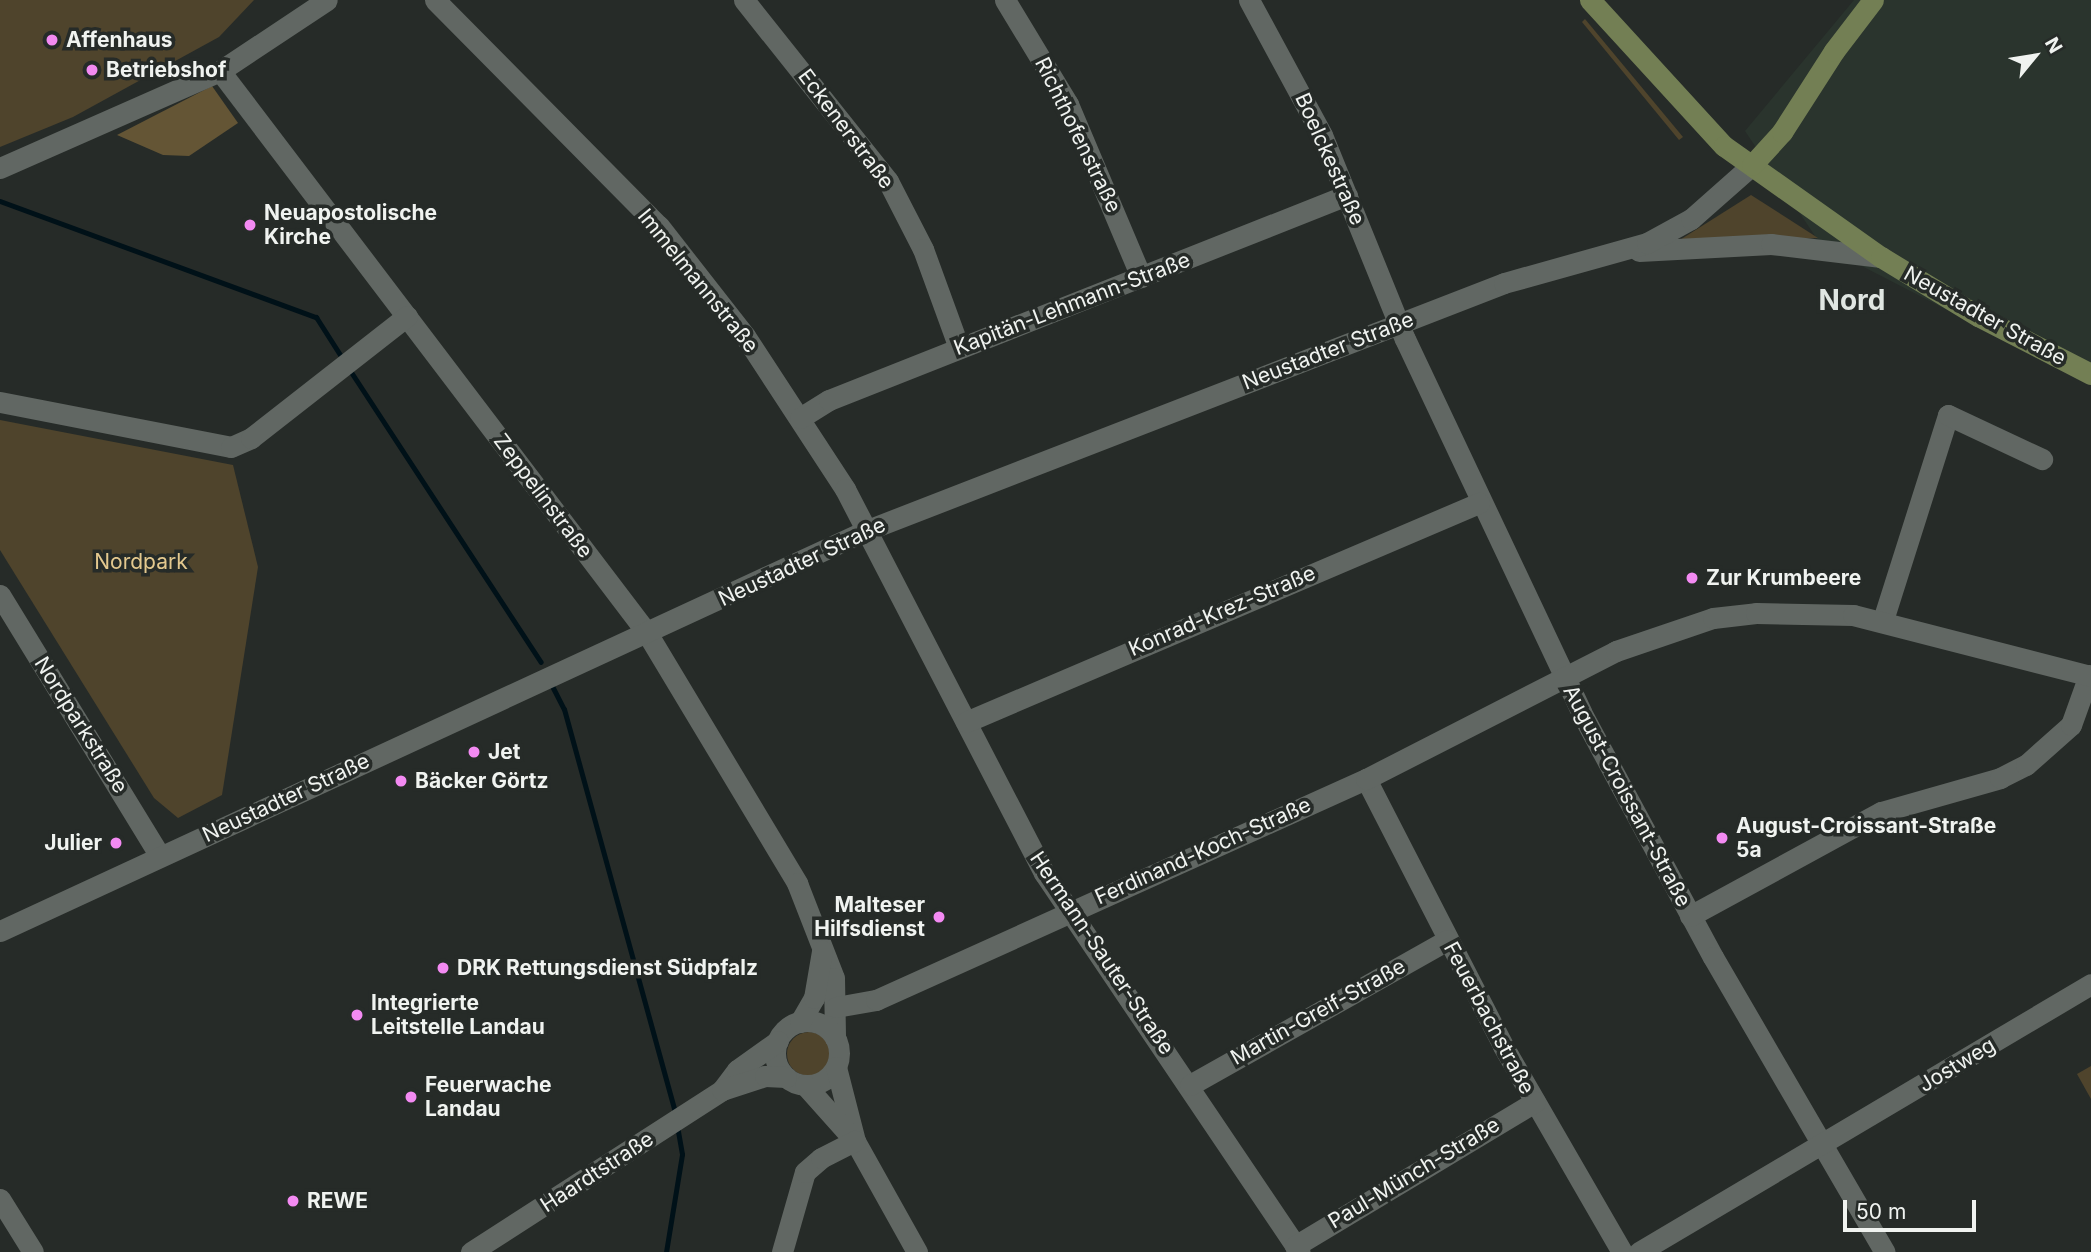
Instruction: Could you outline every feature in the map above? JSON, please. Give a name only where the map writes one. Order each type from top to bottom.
[{"type":"main road","points":[[1590,0],[1702,126],[1752,164],[1782,131],[1834,51],[1873,0]]},
{"type":"main road","name":"Neustadter Straße","points":[[1752,164],[1881,257],[1978,316],[2091,374]]},
{"type":"street","points":[[0,168],[220,71],[327,0]]},
{"type":"street","name":"Immelmannstraße","points":[[435,0],[659,226],[718,298],[800,418],[865,531]]},
{"type":"street","name":"Eckenerstraße","points":[[744,0],[888,181],[923,249],[959,348]]},
{"type":"street","name":"Richthofenstraße","points":[[1005,0],[1068,104],[1141,277]]},
{"type":"street","name":"Boelckestraße","points":[[1248,0],[1304,100],[1347,195],[1398,323]]},
{"type":"street","name":"Zeppelinstraße","points":[[220,71],[646,633],[784,856],[834,978],[835,1038]]},
{"type":"street","name":"Neustadter Straße","points":[[0,931],[865,531],[1504,283],[1626,251],[1684,225],[1752,164]]},
{"type":"street","name":"Kapitän-Lehmann-Straße","points":[[800,418],[829,400],[1347,195]]},
{"type":"street","name":"Neustadter Straße","points":[[1626,251],[1771,244],[1881,257]]},
{"type":"street","points":[[0,402],[224,448],[251,438],[407,316]]},
{"type":"street","name":"August-Croissant-Straße","points":[[1398,323],[1479,503],[1564,678],[1690,916],[1885,1252]]},
{"type":"street","points":[[1883,620],[1948,415],[2042,459]]},
{"type":"street","name":"Konrad-Krez-Straße","points":[[966,722],[1479,503]]},
{"type":"street","name":"Hermann-Sauter-Straße","points":[[865,531],[1044,873],[1190,1085],[1298,1249]]},
{"type":"street","name":"Nordparkstraße","points":[[0,595],[160,856]]},
{"type":"street","name":"Ferdinand-Koch-Straße","points":[[836,1007],[876,1000],[1070,910],[1366,779],[1630,646],[1713,618],[1826,613],[1883,620],[2090,676]]},
{"type":"street","points":[[1690,916],[1881,813],[1991,781],[2026,765],[2071,725],[2090,676]]},
{"type":"street","name":"Feuerbachstraße","points":[[1366,779],[1447,940],[1535,1102],[1622,1252]]},
{"type":"street","name":"Martin-Greif-Straße","points":[[1190,1085],[1447,940]]},
{"type":"street","points":[[822,949],[814,998],[800,1022],[778,1041],[776,1060],[855,1141]]},
{"type":"street","name":"Jostweg","points":[[1639,1252],[2091,984]]},
{"type":"street","points":[[800,1022],[820,1024],[835,1038],[836,1067],[855,1141],[917,1252]]},
{"type":"street","name":"Haardtstraße","points":[[722,1090],[737,1070],[778,1041]]},
{"type":"street","points":[[795,1081],[822,1081],[836,1067]]},
{"type":"street","name":"Haardtstraße","points":[[471,1252],[722,1090],[765,1076],[795,1081]]},
{"type":"street","name":"Paul-Münch-Straße","points":[[1298,1249],[1535,1102]]},
{"type":"street","points":[[782,1252],[805,1172],[821,1158],[855,1141]]},
{"type":"street","points":[[0,1199],[33,1252]]},
{"type":"shaded area","points":[[1854,0],[2091,0],[2091,384],[1821,245],[1745,131]]},
{"type":"shaded area","points":[[212,86],[238,123],[189,156],[163,155],[117,135]]},
{"type":"green space","points":[[0,0],[254,0],[219,37],[73,117],[0,147]]},
{"type":"green space","points":[[1585,19],[1683,137],[1679,140],[1582,22]]},
{"type":"green space","points":[[1751,195],[1818,238],[1675,243]]},
{"type":"green space","name":"Nordpark","points":[[0,420],[233,465],[258,567],[222,795],[178,818],[154,798],[0,550]]},
{"type":"green space","points":[[809,1032],[818,1033],[825,1038],[830,1045],[830,1063],[825,1070],[818,1075],[809,1076],[800,1075],[793,1070],[788,1063],[787,1054],[788,1045],[793,1038],[800,1033]]},
{"type":"green space","points":[[2091,1066],[2091,1099],[2077,1074]]},
{"type":"waterway","points":[[0,201],[316,317],[344,361]]},
{"type":"waterway","points":[[349,369],[541,662]]},
{"type":"waterway","points":[[550,682],[564,709],[675,1112]]},
{"type":"waterway","points":[[666,1252],[682,1154],[677,1126]]},
{"type":"place","name":"Affenhaus","points":[[52,40]]},
{"type":"place","name":"Betriebshof","points":[[92,70]]},
{"type":"place","name":"Neuapostolische Kirche","points":[[250,225]]},
{"type":"place","name":"Zur Krumbeere","points":[[1692,578]]},
{"type":"place","name":"Jet","points":[[474,752]]},
{"type":"place","name":"Bäcker Görtz","points":[[401,781]]},
{"type":"place","name":"August-Croissant-Straße 5a","points":[[1722,838]]},
{"type":"place","name":"Julier","points":[[116,843]]},
{"type":"place","name":"Malteser Hilfsdienst","points":[[939,917]]},
{"type":"place","name":"DRK Rettungsdienst Südpfalz","points":[[443,968]]},
{"type":"place","name":"Integrierte Leitstelle Landau","points":[[357,1015]]},
{"type":"place","name":"Feuerwache Landau","points":[[411,1097]]},
{"type":"place","name":"REWE","points":[[293,1201]]},
{"type":"district","name":"Nord","points":[[1852,300]]}]
